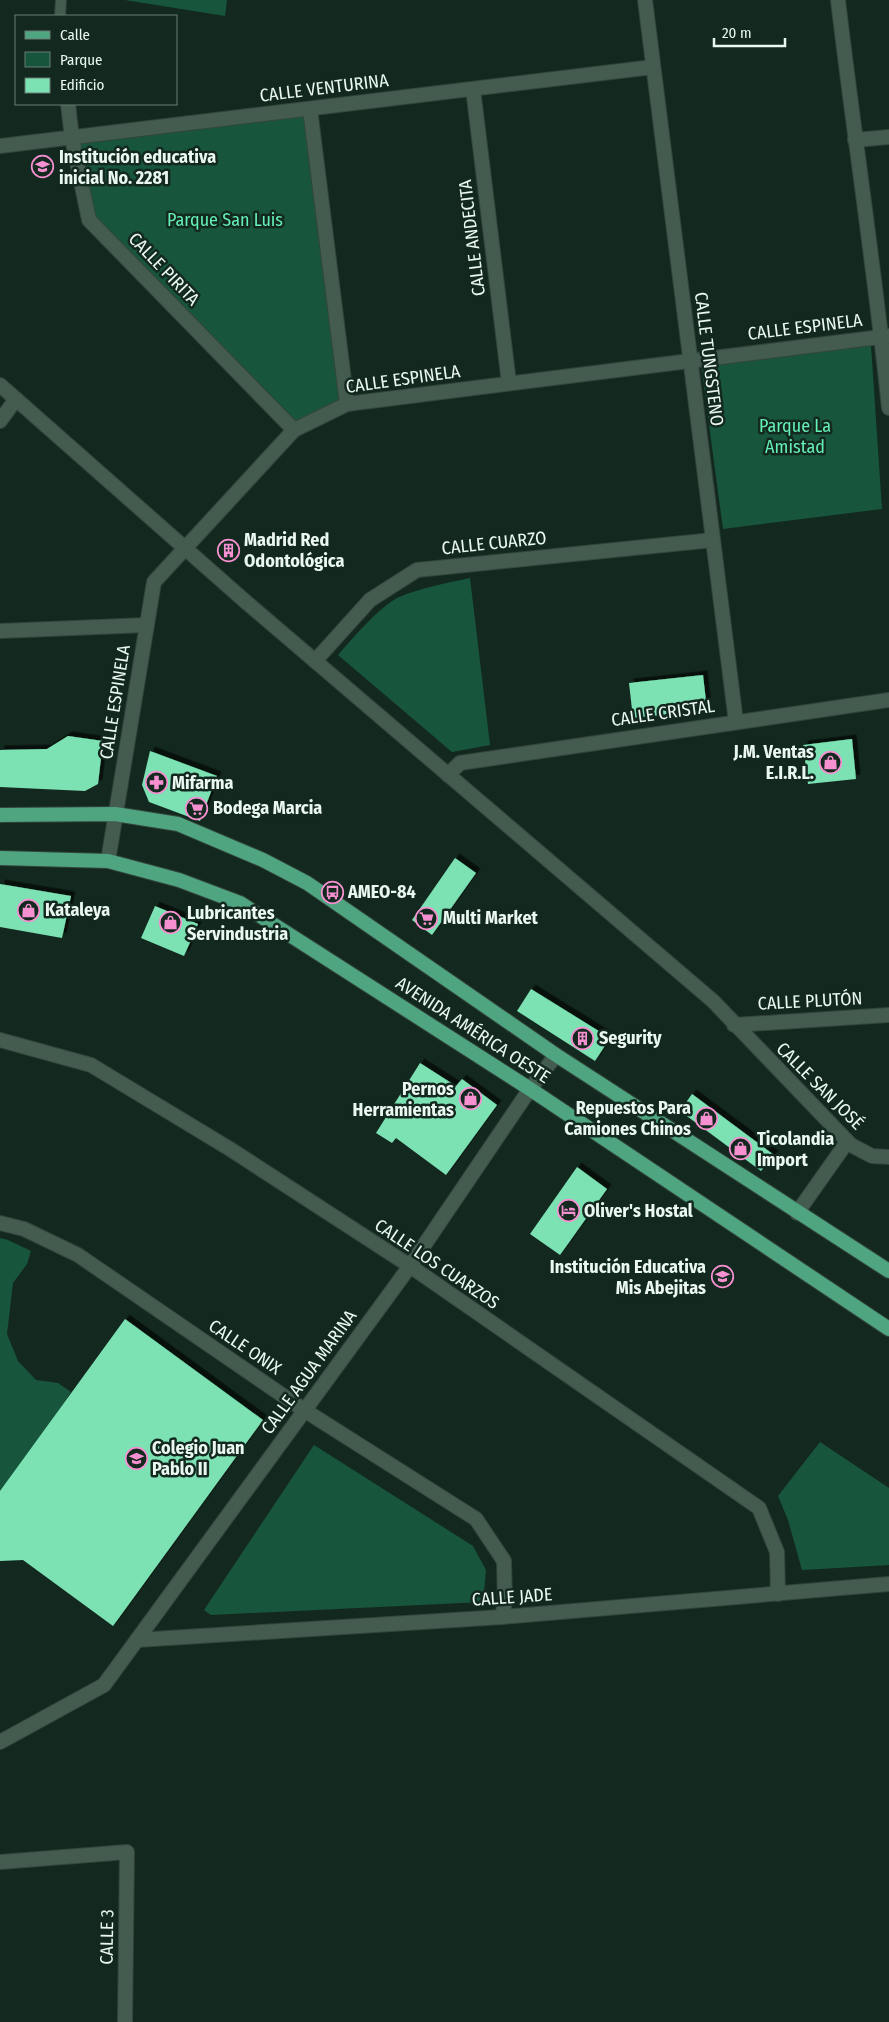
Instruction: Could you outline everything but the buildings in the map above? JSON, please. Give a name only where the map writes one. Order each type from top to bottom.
[{"type":"main road","name":"AVENIDA AMÉRICA OESTE","points":[[0,815],[115,814],[178,824],[263,860],[307,883],[556,1055],[889,1271]]},
{"type":"main road","name":"AVENIDA AMÉRICA OESTE","points":[[0,858],[108,860],[179,880],[240,903],[530,1089],[889,1328]]},
{"type":"street","name":"CALLE TUNGSTENO","points":[[645,0],[736,722]]},
{"type":"street","points":[[838,0],[855,140],[885,336],[889,408]]},
{"type":"street","name":"CALLE VENTURINA","points":[[0,146],[653,66]]},
{"type":"street","name":"CALLE ANDECITA","points":[[473,89],[509,383]]},
{"type":"street","name":"CALLE PIRITA","points":[[68,105],[72,138],[89,220],[294,430]]},
{"type":"street","points":[[310,109],[347,404]]},
{"type":"street","points":[[855,140],[889,137]]},
{"type":"street","name":"CALLE ESPINELA","points":[[108,860],[154,582],[294,430],[347,404],[885,336]]},
{"type":"street","name":"CALLE SAN JOSÉ","points":[[0,385],[184,548],[713,1001],[847,1142],[872,1156],[889,1157]]},
{"type":"street","points":[[0,421],[16,399]]},
{"type":"street","name":"CALLE CUARZO","points":[[315,661],[370,600],[417,570],[713,540]]},
{"type":"street","points":[[0,631],[147,625]]},
{"type":"street","name":"CALLE CRISTAL","points":[[448,775],[460,763],[889,700]]},
{"type":"street","name":"CALLE PLUTÓN","points":[[734,1025],[889,1016]]},
{"type":"street","name":"CALLE LOS CUARZOS","points":[[0,1040],[91,1065],[230,1149],[410,1266],[759,1508],[777,1552],[778,1594]]},
{"type":"street","name":"CALLE AGUA MARINA","points":[[0,1742],[104,1685],[410,1266],[530,1089],[556,1055]]},
{"type":"street","points":[[797,1213],[847,1142]]},
{"type":"street","name":"CALLE ONIX","points":[[0,1223],[24,1229],[78,1255],[304,1410],[476,1519],[504,1561],[505,1602],[502,1616]]},
{"type":"street","name":"CALLE JADE","points":[[137,1640],[502,1616],[889,1584]]},
{"type":"street","name":"CALLE 3","points":[[0,1862],[127,1852],[125,2022]]},
{"type":"lane","points":[[60,15],[61,0]]},
{"type":"green space","points":[[125,0],[227,0],[225,16]]},
{"type":"green space","name":"Parque San Luis","points":[[310,109],[347,404],[294,430],[89,220],[72,138]]},
{"type":"green space","name":"Parque La Amistad","points":[[871,346],[882,509],[723,529],[701,365]]},
{"type":"green space","points":[[470,578],[490,745],[452,752],[338,655],[375,615],[399,597],[425,588]]},
{"type":"green space","points":[[0,1238],[31,1251],[27,1264],[13,1283],[7,1334],[18,1361],[36,1380],[58,1383],[71,1392],[10,1488],[0,1499]]},
{"type":"green space","points":[[820,1442],[889,1488],[889,1565],[802,1570],[788,1520],[778,1496]]},
{"type":"green space","points":[[314,1445],[473,1546],[486,1570],[483,1602],[211,1615],[204,1610]]},
{"type":"place","name":"Institución educativa inicial No. 2281","points":[[43,167]]},
{"type":"place","name":"Madrid Red Odontológica","points":[[228,550]]},
{"type":"place","name":"J.M. Ventas E.I.R.L.","points":[[830,762]]},
{"type":"place","name":"Mifarma","points":[[156,783]]},
{"type":"place","name":"Bodega Marcia","points":[[197,808]]},
{"type":"place","name":"AMEO-84","points":[[332,892]]},
{"type":"place","name":"Kataleya","points":[[29,910]]},
{"type":"place","name":"Multi Market","points":[[427,918]]},
{"type":"place","name":"Lubricantes Servindustria","points":[[171,923]]},
{"type":"place","name":"Segurity","points":[[583,1038]]},
{"type":"place","name":"Pernos Herramientas","points":[[470,1099]]},
{"type":"place","name":"Repuestos Para Camiones Chinos","points":[[707,1118]]},
{"type":"place","name":"Ticolandia Import","points":[[741,1149]]},
{"type":"place","name":"Oliver's Hostal","points":[[568,1211]]},
{"type":"place","name":"Institución Educativa Mis Abejitas","points":[[722,1277]]},
{"type":"place","name":"Colegio Juan Pablo II","points":[[136,1458]]}]
